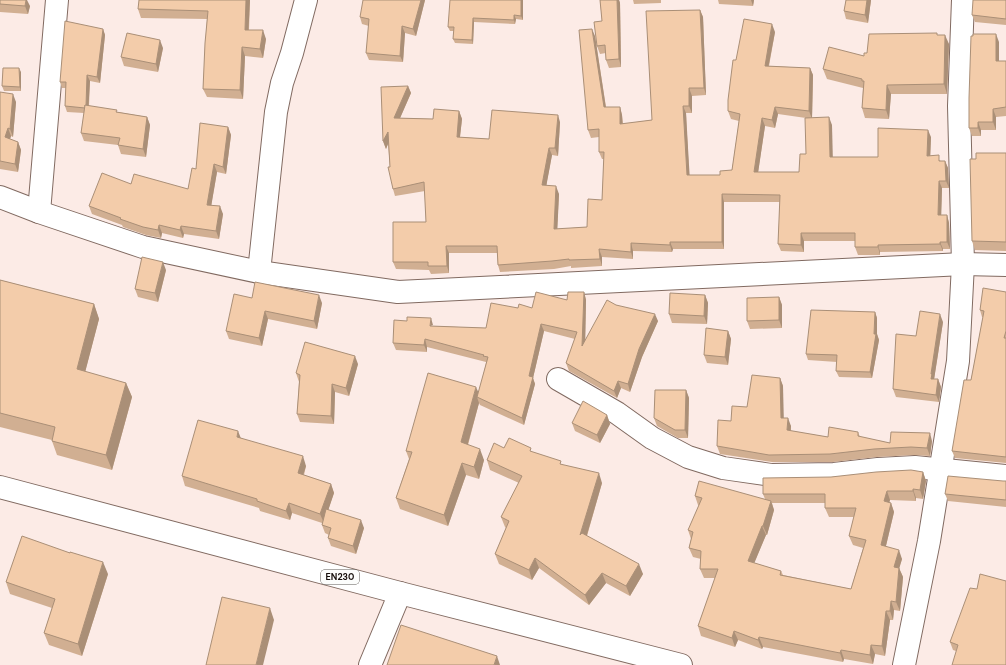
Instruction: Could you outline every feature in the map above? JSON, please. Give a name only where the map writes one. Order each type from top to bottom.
[{"type":"street","points":[[39,212],[57,0]]},
{"type":"street","points":[[259,272],[276,112],[282,83],[292,53],[306,0]]},
{"type":"street","points":[[904,665],[929,541],[958,361],[964,264],[959,106],[963,0]]},
{"type":"street","points":[[0,197],[39,212],[144,247],[259,272],[398,292],[964,264],[1006,265]]},
{"type":"street","points":[[558,379],[617,413],[652,438],[688,457],[723,468],[771,475],[834,474],[915,467],[1006,476]]},
{"type":"street","name":"EN230","points":[[0,487],[400,593],[681,665]]},
{"type":"street","points":[[370,665],[400,593]]},
{"type":"building","points":[[0,0],[26,0],[25,6],[0,4]]},
{"type":"building","points":[[139,0],[246,0],[245,30],[263,30],[260,49],[242,47],[240,90],[203,89],[208,11],[138,9]]},
{"type":"building","points":[[363,0],[421,0],[413,29],[402,26],[400,56],[366,53],[369,19],[360,17]]},
{"type":"building","points":[[450,0],[521,0],[521,16],[514,15],[514,20],[473,18],[472,40],[453,39],[454,27],[448,27]]},
{"type":"building","points":[[600,0],[617,0],[619,59],[606,60],[605,45],[597,46],[594,22],[602,21]]},
{"type":"building","points":[[846,0],[867,0],[865,15],[844,11]]},
{"type":"building","points":[[973,0],[1006,0],[1006,19],[972,15]]},
{"type":"building","points":[[700,10],[704,88],[689,88],[689,106],[683,106],[687,175],[720,175],[720,171],[732,170],[740,114],[728,111],[728,100],[733,60],[736,60],[744,19],[772,24],[765,66],[810,68],[809,111],[775,107],[772,120],[762,118],[754,172],[799,172],[800,154],[806,154],[805,118],[829,117],[830,157],[878,157],[878,128],[928,130],[927,156],[939,155],[939,161],[945,161],[946,181],[939,181],[938,215],[947,215],[947,242],[940,242],[940,244],[855,247],[855,233],[801,233],[801,245],[778,244],[780,195],[722,194],[722,242],[670,242],[670,245],[631,243],[631,252],[599,249],[600,259],[569,259],[498,265],[497,246],[446,246],[447,266],[428,266],[428,262],[393,262],[393,222],[426,222],[424,182],[393,189],[388,167],[390,167],[388,132],[383,141],[381,87],[408,86],[394,118],[433,119],[434,109],[459,111],[457,137],[489,139],[492,110],[558,115],[555,148],[549,148],[542,185],[556,186],[554,229],[587,227],[588,199],[602,200],[604,152],[599,152],[599,129],[588,130],[579,30],[592,29],[604,107],[620,107],[620,124],[652,120],[646,11]]},
{"type":"building","points":[[65,21],[103,29],[97,77],[87,75],[85,108],[65,106],[66,82],[60,82]]},
{"type":"building","points":[[127,33],[160,40],[156,64],[121,57]]},
{"type":"building","points":[[937,33],[937,35],[945,35],[944,84],[887,85],[886,110],[862,108],[864,81],[862,81],[862,79],[823,69],[829,47],[864,56],[864,53],[867,53],[869,34]]},
{"type":"building","points":[[973,34],[996,34],[996,61],[1006,61],[1006,107],[993,109],[993,122],[978,122],[978,128],[969,128],[971,36],[973,36]]},
{"type":"building","points":[[3,68],[19,68],[20,87],[2,86]]},
{"type":"building","points":[[0,92],[13,94],[10,129],[8,128],[5,137],[18,142],[15,164],[0,161]]},
{"type":"building","points":[[85,105],[147,117],[143,149],[118,145],[120,138],[81,133]]},
{"type":"building","points":[[200,123],[228,127],[223,167],[214,164],[207,205],[220,206],[216,231],[181,226],[180,230],[159,225],[158,230],[143,227],[120,219],[121,218],[89,206],[102,173],[131,184],[134,174],[188,189],[192,168],[196,169]]},
{"type":"building","points":[[976,153],[1006,153],[1006,242],[972,241],[970,159],[976,159]]},
{"type":"building","points":[[142,257],[163,262],[155,293],[135,289]]},
{"type":"building","points":[[0,280],[94,304],[77,369],[126,383],[106,455],[52,441],[55,427],[0,413]]},
{"type":"building","points":[[255,282],[319,295],[314,321],[265,311],[259,338],[226,331],[234,294],[252,298]]},
{"type":"building","points":[[983,288],[1006,292],[1006,331],[1004,338],[1006,338],[1006,457],[952,451],[964,380],[971,380],[984,311],[980,310]]},
{"type":"building","points":[[536,292],[567,300],[568,292],[584,292],[582,346],[607,300],[616,305],[655,314],[639,349],[628,384],[618,381],[614,391],[566,363],[577,332],[541,324],[529,376],[533,377],[522,418],[477,397],[488,357],[425,339],[424,345],[393,343],[394,320],[407,321],[407,317],[431,318],[430,326],[486,328],[491,303],[518,308],[519,304],[532,308]]},
{"type":"building","points":[[670,293],[705,295],[704,316],[669,314]]},
{"type":"building","points":[[779,297],[779,320],[747,321],[747,298]]},
{"type":"building","points":[[811,310],[875,312],[874,334],[876,334],[870,372],[836,371],[837,355],[806,354]]},
{"type":"building","points":[[920,311],[940,314],[931,374],[931,379],[938,379],[936,395],[893,389],[896,334],[916,336]]},
{"type":"building","points":[[706,328],[728,331],[725,357],[704,355]]},
{"type":"building","points":[[305,342],[355,356],[346,388],[332,384],[331,416],[297,414],[300,375],[296,373]]},
{"type":"building","points":[[428,373],[476,387],[461,442],[480,449],[474,467],[462,463],[444,515],[396,498],[412,452],[406,451]]},
{"type":"building","points":[[752,375],[780,378],[781,418],[788,418],[787,430],[828,437],[829,427],[858,432],[858,436],[890,443],[891,432],[930,433],[927,448],[911,447],[830,454],[769,455],[717,446],[718,420],[731,421],[732,406],[747,407]]},
{"type":"building","points":[[655,390],[686,390],[685,430],[675,430],[654,418]]},
{"type":"building","points":[[583,401],[607,415],[597,435],[572,423]]},
{"type":"building","points":[[198,420],[238,431],[237,437],[303,456],[298,473],[331,484],[320,514],[289,503],[286,511],[257,501],[257,499],[182,476]]},
{"type":"building","points":[[509,438],[531,448],[530,451],[561,461],[560,464],[599,473],[580,535],[582,533],[639,564],[626,586],[602,573],[585,595],[535,558],[529,570],[495,554],[509,521],[501,517],[522,476],[487,460],[494,443],[504,448]]},
{"type":"building","points":[[911,470],[923,472],[920,490],[913,489],[913,491],[887,491],[884,501],[891,503],[881,545],[899,550],[894,567],[899,568],[896,602],[891,601],[890,611],[886,611],[882,646],[871,645],[870,655],[841,650],[840,653],[759,637],[758,640],[734,631],[732,638],[698,626],[718,569],[700,569],[701,551],[689,548],[693,532],[688,530],[702,498],[695,496],[699,481],[771,501],[763,526],[748,561],[781,571],[780,575],[851,589],[866,540],[849,536],[856,508],[825,508],[825,494],[763,494],[763,478],[831,477]]},
{"type":"building","points":[[948,476],[1006,481],[1006,500],[945,494]]},
{"type":"building","points":[[326,509],[361,520],[353,546],[328,538],[331,528],[322,525]]},
{"type":"building","points":[[22,536],[70,553],[103,562],[78,644],[44,633],[55,599],[6,582]]},
{"type":"building","points":[[980,574],[1006,581],[1006,665],[952,665],[958,645],[950,642],[970,588],[977,589]]},
{"type":"building","points":[[222,597],[270,608],[256,665],[206,665]]},
{"type":"building","points":[[401,625],[497,656],[494,665],[387,665]]}]
